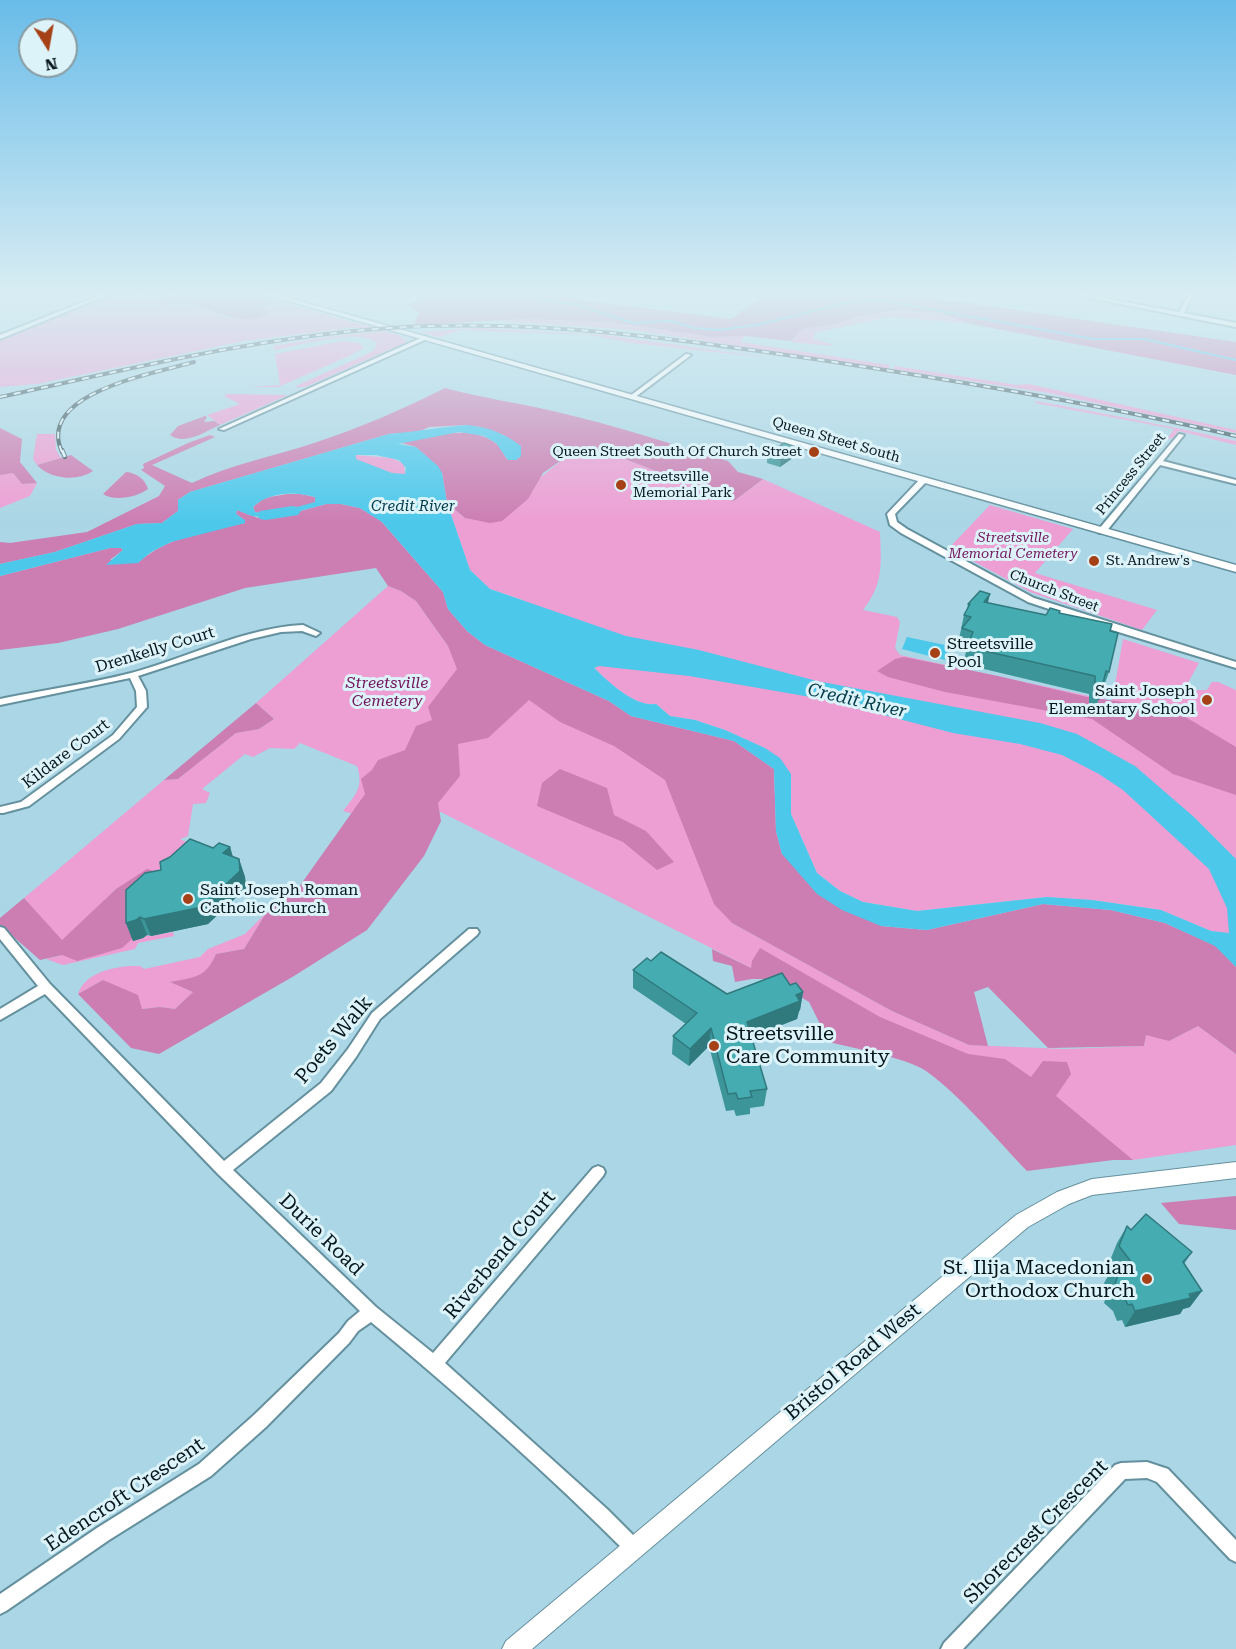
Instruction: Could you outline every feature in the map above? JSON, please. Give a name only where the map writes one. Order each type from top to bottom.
[{"type":"main road","name":"Queen Street South","points":[[541,371],[1236,569]]},
{"type":"street","points":[[222,429],[351,371]]},
{"type":"street","points":[[632,397],[667,371]]},
{"type":"street","name":"Princess Street","points":[[1102,531],[1181,435]]},
{"type":"street","points":[[1158,462],[1236,482]]},
{"type":"street","name":"Church Street","points":[[924,480],[891,514],[893,523],[904,531],[1031,600],[1236,666]]},
{"type":"street","name":"Drenkelly Court","points":[[0,702],[133,675],[248,637],[292,628],[303,628],[316,633]]},
{"type":"street","name":"Kildare Court","points":[[3,810],[25,804],[122,730],[142,707],[141,691],[133,675]]},
{"type":"street","name":"Durie Road","points":[[0,931],[46,987],[224,1170],[371,1312],[434,1364],[601,1515],[634,1548]]},
{"type":"street","name":"Poets Walk","points":[[224,1170],[326,1087],[376,1016],[473,932]]},
{"type":"street","points":[[0,1015],[46,987]]},
{"type":"street","name":"Bristol Road West","points":[[514,1649],[1022,1221],[1062,1198],[1092,1187],[1236,1170]]},
{"type":"street","name":"Riverbend Court","points":[[434,1364],[598,1172]]},
{"type":"street","name":"Edencroft Crescent","points":[[0,1605],[103,1534],[205,1470],[260,1421],[354,1326],[371,1312]]},
{"type":"street","name":"Shorecrest Crescent","points":[[950,1649],[1121,1472],[1147,1470],[1162,1474],[1236,1553]]},
{"type":"green space","points":[[0,371],[100,371],[37,384],[0,387]]},
{"type":"green space","points":[[278,371],[315,371],[278,387],[247,387],[280,385]]},
{"type":"green space","points":[[329,371],[341,371],[305,387],[294,387]]},
{"type":"green space","points":[[905,371],[927,371],[1017,385],[1029,384],[1236,430],[1236,433],[1048,393]]},
{"type":"green space","points":[[227,394],[288,395],[220,425],[207,415],[240,404],[224,396]]},
{"type":"green space","points":[[1036,401],[1211,435],[1236,441],[1236,445],[1179,431],[1173,438],[1167,439],[1174,429],[1035,403]]},
{"type":"green space","points":[[37,434],[55,434],[56,450],[61,458],[37,465],[33,459]]},
{"type":"green space","name":"Streetsville Memorial Park","points":[[589,450],[604,451],[734,501],[763,479],[880,532],[880,573],[875,591],[863,610],[897,617],[900,622],[895,648],[900,655],[1112,701],[1123,639],[1199,663],[1184,690],[1207,690],[1212,682],[1218,682],[1236,690],[1236,939],[1229,933],[1211,931],[1161,910],[1092,900],[1047,897],[917,911],[863,902],[840,891],[817,873],[791,814],[791,775],[765,748],[725,730],[695,720],[670,716],[656,704],[639,702],[631,698],[607,680],[594,668],[599,666],[523,600],[490,589],[470,570],[447,503],[465,518],[541,477],[566,457]]},
{"type":"green space","points":[[355,455],[392,458],[404,464],[405,474],[380,470],[356,459]]},
{"type":"green space","points":[[13,473],[22,484],[37,483],[30,496],[0,508],[0,475]]},
{"type":"green space","name":"Streetsville Memorial Cemetery","points":[[990,505],[1073,529],[1035,573],[1157,610],[1142,630],[1030,592],[949,548]]},
{"type":"green space","name":"Streetsville Cemetery","points":[[388,586],[416,601],[448,646],[688,774],[732,923],[892,1011],[969,1045],[1064,1049],[1144,1046],[1146,1034],[1169,1041],[1198,1026],[1236,1054],[1236,1145],[1133,1160],[389,786],[365,794],[353,814],[343,811],[358,790],[360,779],[357,766],[300,743],[294,749],[270,748],[253,757],[245,754],[202,789],[210,793],[206,803],[193,804],[188,836],[180,839],[197,847],[169,871],[116,889],[62,941],[24,898],[164,780],[178,779],[236,733],[259,729],[274,719],[256,703]]},
{"type":"green space","points":[[266,913],[244,949],[216,954],[204,973],[194,978],[171,982],[193,992],[175,1009],[160,1007],[142,1009],[103,980],[78,994],[88,980],[113,968],[140,966],[144,969],[200,957],[208,949],[245,934]]},
{"type":"green space","points":[[173,932],[174,936],[138,943],[135,949],[63,965],[46,959],[133,938],[143,938],[147,935]]},
{"type":"shaded area","points":[[1215,371],[1236,371],[1236,375]]},
{"type":"shaded area","points":[[445,388],[557,412],[621,429],[728,461],[738,472],[763,479],[734,501],[604,451],[589,450],[566,457],[543,473],[528,499],[502,521],[490,523],[465,518],[447,503],[442,473],[416,447],[398,442],[447,434],[472,434],[483,436],[494,442],[508,460],[516,460],[521,456],[467,425],[429,427],[418,432],[389,434],[190,492],[178,500],[178,511],[162,523],[137,524],[55,552],[0,564],[0,542],[10,543],[87,532],[159,496],[165,486],[141,470],[144,468],[143,464],[188,443],[210,435],[215,437],[152,465],[192,483],[207,476],[347,431]]},
{"type":"shaded area","points":[[207,417],[204,422],[214,421],[220,425],[189,438],[182,439],[170,435],[178,426]]},
{"type":"shaded area","points":[[0,428],[22,439],[20,462],[37,483],[22,484],[13,473],[0,475]]},
{"type":"shaded area","points":[[71,455],[93,471],[72,478],[56,476],[42,470],[37,465]]},
{"type":"shaded area","points":[[126,472],[140,477],[148,489],[126,498],[113,498],[103,494]]},
{"type":"shaded area","points":[[287,494],[315,497],[316,502],[293,510],[293,513],[326,504],[341,504],[360,508],[381,521],[443,592],[448,609],[467,631],[485,645],[609,701],[631,716],[734,741],[774,769],[776,831],[782,854],[881,926],[927,930],[1043,904],[1111,910],[1165,923],[1216,946],[1236,967],[1236,1054],[1198,1026],[1169,1041],[1146,1035],[1144,1046],[1048,1048],[988,987],[974,992],[988,1046],[969,1045],[892,1011],[732,923],[714,904],[665,780],[614,746],[560,722],[529,700],[488,738],[458,744],[460,776],[438,803],[441,821],[424,856],[367,930],[294,976],[159,1054],[131,1048],[78,994],[103,980],[138,995],[142,1009],[160,1007],[175,1009],[193,992],[170,982],[192,978],[203,973],[216,954],[244,949],[266,913],[299,887],[365,794],[361,779],[372,770],[378,760],[405,750],[416,726],[432,720],[428,707],[457,669],[448,646],[416,601],[388,586],[376,568],[245,588],[118,629],[58,643],[0,650],[0,576],[110,548],[123,550],[110,560],[138,563],[149,554],[174,541],[202,532],[245,523],[236,514],[237,510],[258,518],[266,514],[255,512],[253,507],[264,498]]},
{"type":"shaded area","points":[[904,657],[1087,697],[1172,709],[1236,747],[1236,795],[1173,774],[1092,719],[945,692],[888,677],[877,671],[895,659]]},
{"type":"shaded area","points":[[256,703],[274,719],[259,729],[236,733],[178,779],[164,780]]},
{"type":"shaded area","points":[[560,769],[607,788],[614,815],[646,831],[674,862],[657,870],[623,842],[537,806],[542,783]]},
{"type":"shaded area","points":[[147,869],[163,874],[133,938],[122,948],[77,961],[62,955],[40,960],[0,925],[0,918],[24,898],[62,940],[116,889]]},
{"type":"shaded area","points":[[760,948],[880,1017],[968,1054],[1005,1059],[1031,1077],[1043,1061],[1067,1062],[1071,1074],[1056,1096],[1133,1160],[1113,1160],[1027,1171],[965,1105],[926,1071],[893,1058],[829,1042],[809,1002],[771,979],[735,982],[732,966],[713,961],[712,949],[751,968],[752,961]]},
{"type":"shaded area","points":[[1236,1196],[1236,1230],[1179,1224],[1161,1203]]},
{"type":"water","name":"Credit River","points":[[467,425],[502,434],[521,446],[521,456],[516,460],[508,460],[496,443],[484,436],[459,432],[398,444],[416,447],[438,466],[442,473],[447,503],[470,570],[490,589],[626,636],[699,650],[817,681],[1040,723],[1077,734],[1135,766],[1194,817],[1236,859],[1236,967],[1215,946],[1165,923],[1111,910],[1043,904],[927,930],[881,926],[842,910],[817,894],[782,854],[776,831],[774,769],[734,741],[631,716],[609,701],[485,645],[467,631],[448,609],[443,592],[382,522],[360,508],[326,504],[292,513],[297,507],[315,502],[315,497],[282,494],[266,498],[253,507],[255,512],[267,514],[265,517],[252,516],[237,510],[236,514],[245,520],[245,523],[171,542],[151,552],[138,563],[106,565],[123,550],[110,548],[0,576],[0,564],[55,552],[137,524],[162,523],[178,511],[178,500],[190,492],[389,434]],"holes":[[[356,455],[376,455],[399,460],[406,468],[405,474],[392,473],[356,459]],[[599,666],[689,676],[822,699],[953,733],[1020,744],[1062,755],[1099,774],[1123,790],[1209,869],[1227,908],[1229,933],[1211,931],[1161,910],[1092,900],[1047,897],[917,911],[863,902],[840,891],[817,873],[791,814],[791,774],[780,758],[765,748],[725,730],[695,720],[670,716],[656,704],[639,702],[631,698],[594,668]]]},
{"type":"water","name":"Streetsville Pool","points":[[907,637],[950,646],[945,660],[902,649]]},
{"type":"building","points":[[784,443],[798,448],[781,460],[767,455]]},
{"type":"building","points":[[980,591],[990,594],[984,602],[1046,615],[1050,608],[1060,611],[1059,613],[1112,624],[1110,631],[1118,633],[1109,672],[1106,671],[1099,699],[1095,698],[1095,676],[967,647],[973,632],[962,628],[971,617],[964,615],[970,604],[968,604]]},
{"type":"building","points":[[190,839],[213,848],[219,843],[230,847],[223,853],[239,859],[240,871],[202,907],[144,919],[140,917],[126,923],[126,890],[145,873],[161,870],[160,862],[170,857]]},
{"type":"building","name":"Streetsville Care Community","points":[[661,952],[727,994],[782,973],[790,985],[796,983],[803,992],[796,995],[800,1001],[747,1022],[767,1089],[750,1091],[752,1097],[738,1099],[736,1093],[728,1094],[711,1028],[690,1049],[673,1036],[697,1013],[633,970],[647,958],[651,961]]},
{"type":"building","name":"St. Ilija Macedonian Orthodox Church","points":[[1146,1214],[1192,1252],[1183,1262],[1202,1291],[1189,1294],[1191,1298],[1135,1311],[1132,1304],[1128,1305],[1123,1295],[1114,1287],[1118,1275],[1114,1267],[1132,1263],[1119,1246],[1127,1226],[1131,1230]]},
{"type":"waterway","name":"Credit River","points":[[266,515],[292,511]]},
{"type":"railway","points":[[0,397],[118,371]]},
{"type":"railway","points":[[62,452],[58,432],[66,415],[82,400],[104,389],[158,371]]},
{"type":"railway","points":[[891,371],[1036,395],[1236,436]]},
{"type":"railway","points":[[62,450],[65,457]]},
{"type":"place","name":"Queen Street South Of Church Street","points":[[814,452]]},
{"type":"place","name":"Streetsville Memorial Park","points":[[621,485]]},
{"type":"place","name":"St. Andrew's","points":[[1094,561]]},
{"type":"place","name":"Streetsville Pool","points":[[935,653]]},
{"type":"place","name":"Saint Joseph Elementary School","points":[[1207,700]]},
{"type":"place","name":"Saint Joseph Roman Catholic Church","points":[[188,899]]},
{"type":"place","name":"Streetsville Care Community","points":[[714,1046]]},
{"type":"place","name":"St. Ilija Macedonian Orthodox Church","points":[[1147,1279]]}]
